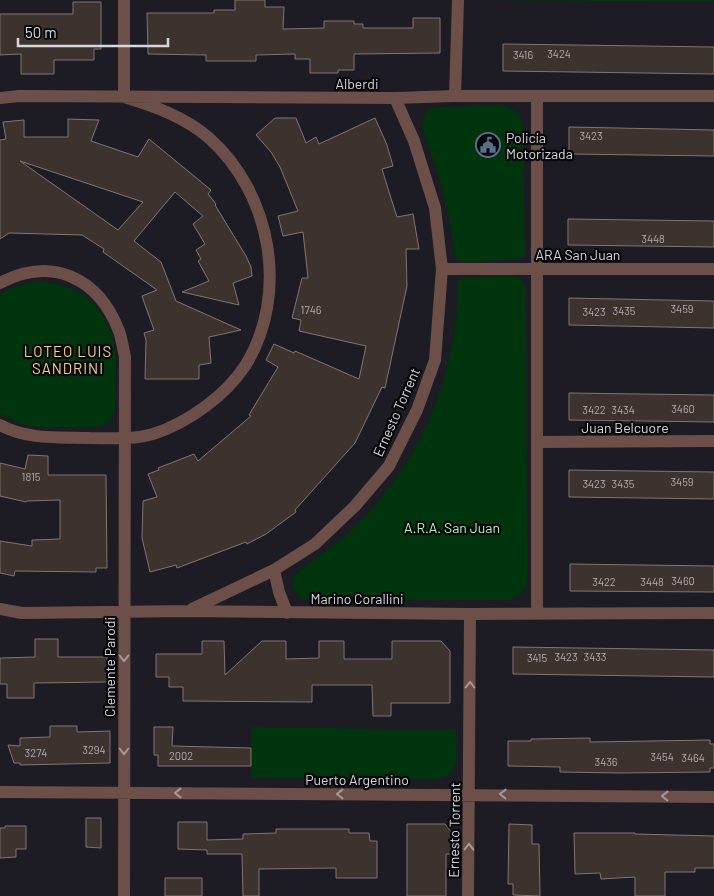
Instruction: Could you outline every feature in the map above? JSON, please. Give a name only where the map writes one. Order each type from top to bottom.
[{"type":"street","points":[[0,425],[28,435],[48,437],[126,438],[153,434],[189,418],[222,394],[245,366],[260,336],[268,302],[270,259],[261,218],[245,182],[229,159],[208,138],[186,122],[157,107],[124,97],[124,0]]},
{"type":"street","points":[[455,96],[458,0]]},
{"type":"street","name":"Alberdi","points":[[0,98],[19,96],[395,98],[455,96],[714,96]]},
{"type":"street","points":[[537,96],[537,613]]},
{"type":"street","name":"Ernesto Torrent","points":[[188,611],[274,570],[315,544],[356,506],[389,466],[417,410],[435,360],[442,269],[435,208],[414,141],[395,98]]},
{"type":"street","name":"ARA San Juan","points":[[442,269],[714,269]]},
{"type":"street","name":"Clemente Parodi","points":[[0,283],[16,275],[39,271],[60,272],[80,281],[97,294],[110,311],[120,332],[125,357],[126,438],[124,896]]},
{"type":"street","name":"Juan Belcuore","points":[[537,442],[714,441]]},
{"type":"street","points":[[274,570],[279,592],[287,612]]},
{"type":"street","name":"Marino Corallini","points":[[0,609],[22,613],[188,611],[470,614],[714,613]]},
{"type":"street","name":"Ernesto Torrent","points":[[468,896],[470,614]]},
{"type":"street","name":"Puerto Argentino","points":[[0,792],[714,797]]},
{"type":"green space","points":[[470,0],[714,0],[714,2]]},
{"type":"green space","points":[[503,106],[516,112],[523,125],[525,255],[518,259],[461,262],[455,257],[448,211],[422,126],[424,117],[430,109],[439,107]]},
{"type":"green space","name":"A.R.A. San Juan","points":[[513,276],[522,279],[526,289],[527,581],[525,588],[519,596],[508,600],[304,600],[294,589],[294,575],[347,535],[378,502],[399,475],[431,416],[443,384],[451,351],[456,317],[458,282],[464,277]]},
{"type":"green space","points":[[34,282],[65,286],[78,292],[90,300],[107,322],[115,352],[115,410],[110,420],[99,427],[38,427],[25,425],[0,414],[0,295],[11,288]]},
{"type":"green space","points":[[251,727],[456,730],[456,761],[451,773],[436,779],[251,778]]},
{"type":"building","points":[[235,0],[265,0],[265,7],[284,7],[283,29],[324,28],[324,21],[354,21],[354,24],[363,24],[363,28],[413,28],[413,18],[440,18],[440,53],[354,54],[354,70],[338,70],[338,73],[310,73],[310,59],[295,59],[295,54],[256,55],[256,61],[206,61],[206,55],[148,54],[147,13],[214,13],[214,10],[235,10]]},
{"type":"building","points":[[73,2],[101,2],[101,49],[94,49],[94,60],[54,60],[54,74],[21,74],[21,54],[0,55],[0,14],[73,14]]},
{"type":"building","points":[[503,44],[714,47],[714,74],[503,71]]},
{"type":"building","points":[[275,118],[296,118],[306,143],[316,137],[319,144],[375,118],[387,145],[393,166],[382,169],[390,195],[397,217],[413,214],[419,249],[406,249],[407,286],[385,388],[382,387],[355,443],[295,510],[296,512],[266,534],[247,544],[246,542],[177,568],[176,565],[150,572],[142,538],[143,501],[157,497],[148,474],[159,470],[158,468],[194,454],[198,461],[251,416],[249,415],[278,367],[266,360],[274,344],[294,353],[295,351],[359,379],[366,346],[299,331],[301,320],[292,318],[302,278],[308,278],[303,232],[283,236],[278,216],[298,211],[280,167],[271,152],[256,135]]},
{"type":"building","points":[[68,119],[99,120],[91,141],[138,157],[149,139],[211,190],[208,194],[216,204],[251,267],[252,276],[233,283],[239,305],[182,292],[209,281],[198,261],[201,259],[196,250],[205,244],[193,224],[203,216],[175,192],[134,241],[161,262],[176,301],[241,330],[209,337],[211,363],[199,365],[199,379],[145,379],[146,340],[144,333],[154,330],[142,296],[157,290],[103,252],[104,249],[82,235],[9,233],[0,239],[0,140],[6,139],[3,122],[24,120],[24,137],[68,137]],"holes":[[[20,161],[143,202],[118,230]]]},
{"type":"building","points":[[569,127],[714,130],[714,156],[569,154]]},
{"type":"building","points":[[568,219],[714,221],[714,247],[568,245]]},
{"type":"building","points":[[569,298],[714,301],[714,328],[569,325]]},
{"type":"building","points":[[569,393],[714,395],[714,422],[569,420]]},
{"type":"building","points":[[28,455],[48,456],[48,475],[106,475],[107,568],[96,568],[96,572],[15,571],[14,576],[0,573],[0,541],[32,546],[32,540],[60,539],[60,500],[26,502],[0,496],[0,463],[25,469]]},
{"type":"building","points":[[569,470],[714,472],[714,499],[569,497]]},
{"type":"building","points":[[570,564],[714,566],[714,592],[570,591]]},
{"type":"building","points":[[35,639],[58,639],[58,657],[107,657],[107,682],[34,683],[34,698],[7,698],[7,684],[0,684],[0,658],[35,657]]},
{"type":"building","points":[[202,641],[224,641],[225,675],[262,641],[286,641],[286,659],[319,658],[319,641],[344,641],[344,659],[392,659],[392,641],[441,641],[450,651],[450,703],[391,703],[391,716],[373,716],[372,685],[312,685],[312,702],[183,701],[183,687],[169,687],[169,677],[156,677],[156,654],[202,654]]},
{"type":"building","points":[[513,647],[714,650],[714,677],[513,674]]},
{"type":"building","points":[[50,726],[77,726],[77,732],[110,731],[110,763],[20,765],[20,763],[14,763],[8,745],[20,746],[20,738],[50,737]]},
{"type":"building","points":[[154,727],[173,727],[172,746],[251,748],[251,766],[158,766],[158,755],[154,755]]},
{"type":"building","points":[[590,738],[590,742],[710,740],[710,744],[714,744],[714,768],[710,768],[710,772],[620,773],[560,772],[560,767],[508,766],[508,741]]},
{"type":"building","points":[[86,818],[101,818],[101,848],[86,847]]},
{"type":"building","points":[[178,822],[207,822],[207,840],[243,839],[243,834],[276,833],[276,829],[349,829],[349,833],[369,833],[370,841],[377,841],[377,878],[336,878],[336,868],[259,869],[259,896],[243,896],[242,854],[207,854],[207,850],[178,849]]},
{"type":"building","points":[[407,824],[445,824],[455,837],[455,854],[446,854],[446,896],[407,896]]},
{"type":"building","points":[[509,824],[532,825],[532,844],[539,844],[540,896],[513,895],[513,884],[508,884]]},
{"type":"building","points":[[5,826],[26,826],[26,849],[16,849],[16,857],[0,858],[0,828],[5,828]]},
{"type":"building","points":[[574,833],[714,836],[714,868],[695,868],[695,872],[665,872],[665,896],[635,896],[635,877],[601,879],[600,873],[575,874]]},
{"type":"building","points":[[165,878],[202,878],[202,896],[165,896]]},
{"type":"place","name":"Policía Motorizada","points":[[488,145]]},
{"type":"district","name":"LOTEO LUIS SANDRINI","points":[[68,360]]}]
